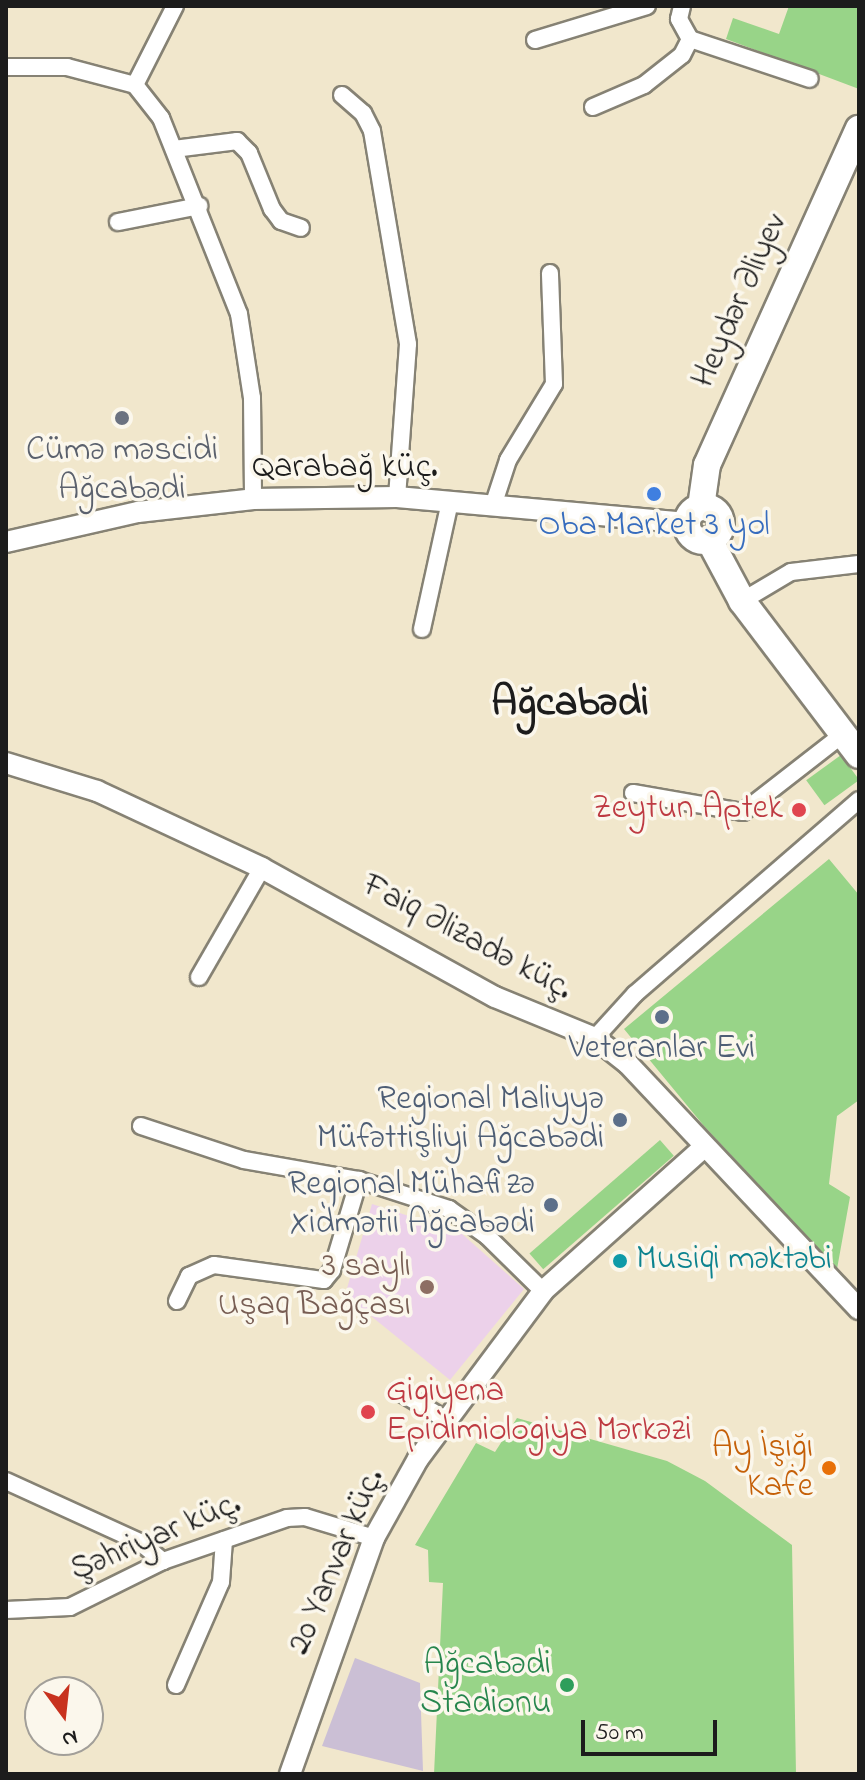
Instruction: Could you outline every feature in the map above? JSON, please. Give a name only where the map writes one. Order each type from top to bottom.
[{"type":"main road","name":"Heydər Əliyev","points":[[694,515],[707,465],[859,129]]},
{"type":"main road","points":[[694,515],[717,512],[722,522],[710,541],[742,601],[859,755]]},
{"type":"street","points":[[135,85],[175,6]]},
{"type":"street","points":[[535,40],[647,6]]},
{"type":"street","points":[[682,6],[679,19],[690,39],[810,79]]},
{"type":"street","points":[[593,107],[644,85],[671,66],[690,39]]},
{"type":"street","points":[[6,67],[67,67],[135,85],[161,118],[199,206],[249,358],[253,499]]},
{"type":"street","points":[[342,95],[363,113],[372,131],[408,344],[397,497]]},
{"type":"street","points":[[174,149],[237,141],[249,153],[272,209],[281,221],[301,228]]},
{"type":"street","points":[[118,222],[199,206]]},
{"type":"street","points":[[493,506],[508,460],[554,384],[550,273]]},
{"type":"street","name":"Qarabağ küç.","points":[[6,542],[138,512],[253,499],[397,497],[493,506],[694,515]]},
{"type":"street","points":[[422,629],[450,502]]},
{"type":"street","points":[[742,601],[791,572],[859,564]]},
{"type":"street","points":[[633,793],[743,812],[842,735]]},
{"type":"street","name":"Faiq Əlizadə küç.","points":[[6,763],[97,791],[262,868],[495,997],[595,1038],[628,1064],[702,1149],[859,1309]]},
{"type":"street","points":[[595,1038],[635,994],[859,800]]},
{"type":"street","points":[[199,977],[262,868]]},
{"type":"street","points":[[141,1126],[244,1160],[359,1180],[467,1220],[543,1291]]},
{"type":"street","name":"20 Yanvar küç.","points":[[290,1774],[374,1538],[445,1419],[543,1291],[702,1149]]},
{"type":"street","points":[[177,1301],[189,1276],[214,1265],[324,1280],[332,1270],[359,1180]]},
{"type":"street","points":[[398,1391],[445,1419]]},
{"type":"street","points":[[6,1481],[140,1542],[163,1561]]},
{"type":"street","name":"Şəhriyar küç.","points":[[6,1610],[70,1607],[163,1561],[261,1525],[305,1517],[374,1538]]},
{"type":"street","points":[[176,1685],[221,1582],[224,1540]]},
{"type":"shaded area","points":[[372,1204],[461,1233],[524,1289],[450,1380],[345,1295]]},
{"type":"shaded area","points":[[355,1658],[420,1683],[423,1771],[322,1746]]},
{"type":"green space","points":[[789,6],[859,6],[859,89],[726,39],[733,18],[779,34]]},
{"type":"green space","points":[[841,755],[859,780],[824,805],[806,780]]},
{"type":"green space","points":[[829,859],[859,895],[859,1100],[837,1116],[829,1184],[850,1197],[837,1269],[704,1126],[624,1029]]},
{"type":"green space","points":[[660,1140],[674,1156],[543,1269],[529,1253]]},
{"type":"green space","points":[[517,1418],[667,1461],[705,1481],[792,1545],[796,1774],[434,1774],[443,1583],[429,1582],[428,1550],[415,1545],[476,1443],[495,1452]]},
{"type":"place","name":"Cümə məscidi Ağcabədi","points":[[122,418]]},
{"type":"place","name":"Oba Market 3 yol","points":[[654,494]]},
{"type":"place","name":"Zeytun Aptek","points":[[799,810]]},
{"type":"place","name":"Veteranlar Evi","points":[[662,1017]]},
{"type":"place","name":"Regional Maliyyə Müfəttişliyi Ağcabədi","points":[[620,1120]]},
{"type":"place","name":"Regional Mühafizə Xidmətii Ağcabədi","points":[[551,1205]]},
{"type":"place","name":"Musiqi məktəbi","points":[[620,1261]]},
{"type":"place","name":"3 saylı Uşaq Bağçası","points":[[427,1287]]},
{"type":"place","name":"Gigiyena Epidimiologiya Mərkəzi","points":[[368,1412]]},
{"type":"place","name":"Ay İşığı Kafe","points":[[829,1468]]},
{"type":"place","name":"Ağcabədi Stadionu","points":[[567,1685]]},
{"type":"district","name":"Ağcabədi","points":[[570,704]]}]
